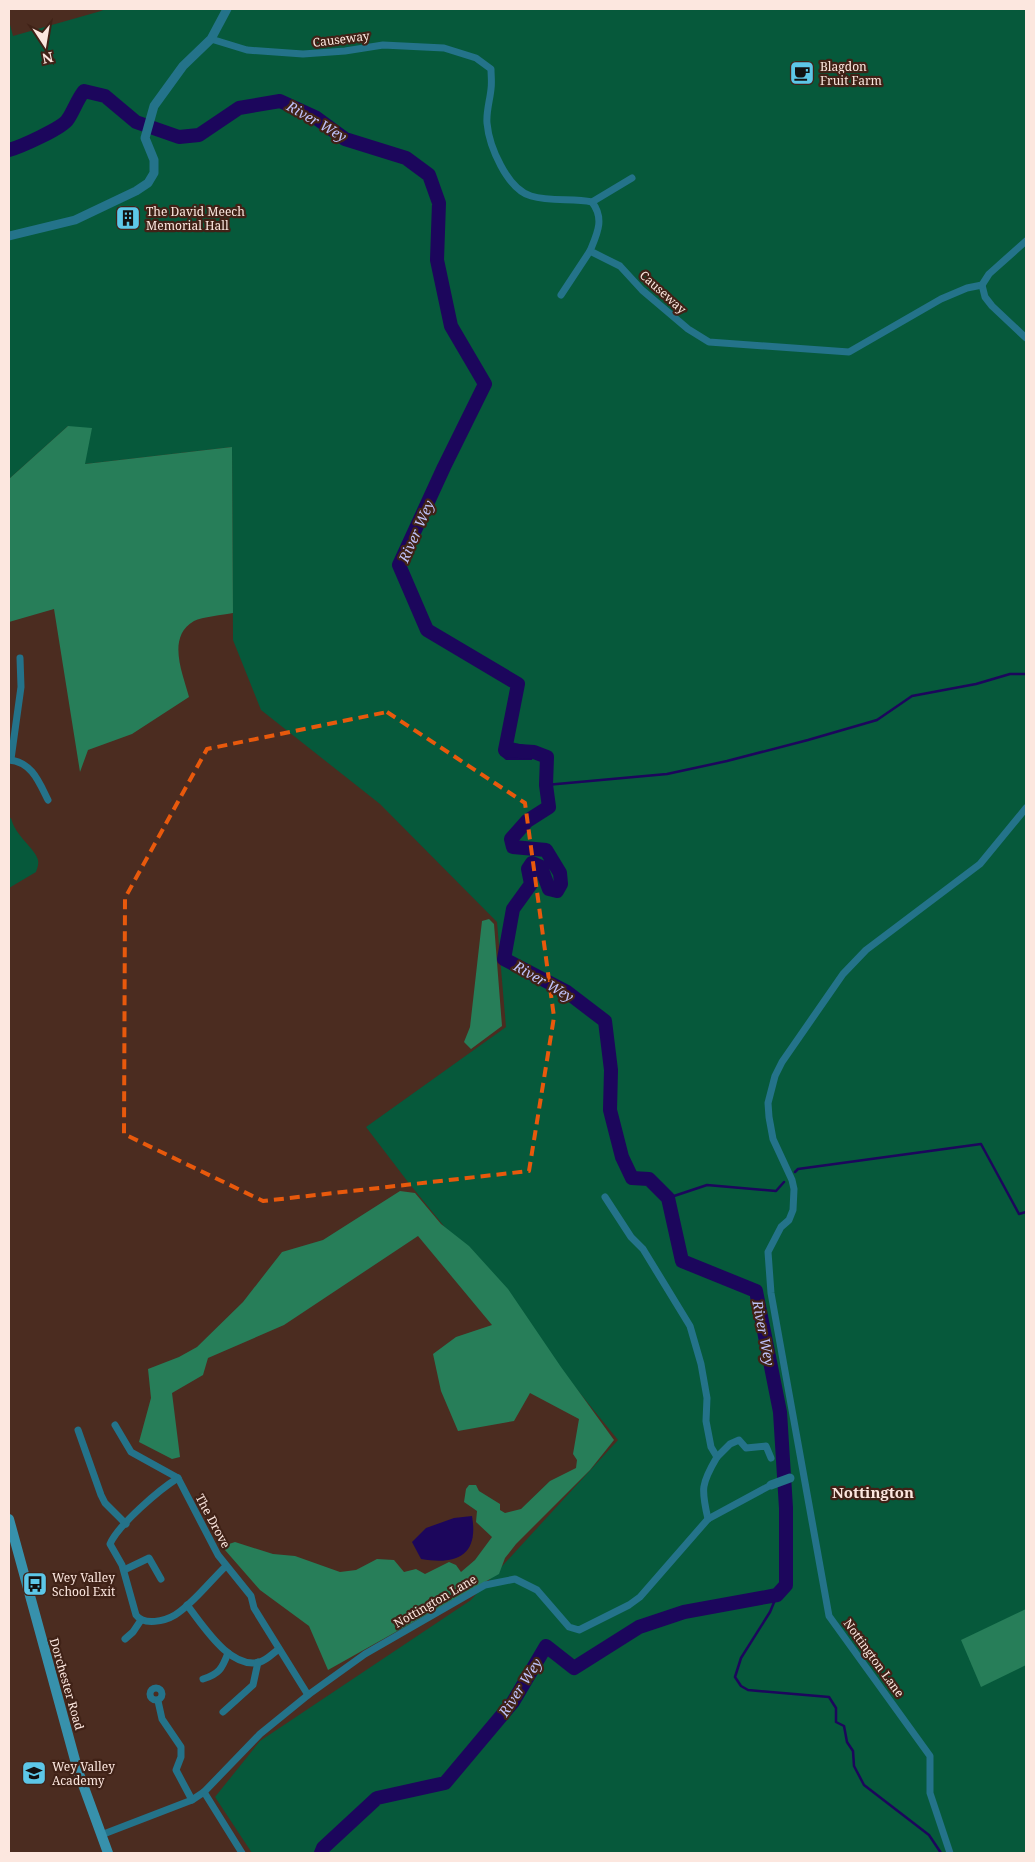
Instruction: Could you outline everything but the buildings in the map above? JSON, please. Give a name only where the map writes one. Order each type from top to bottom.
[{"type":"main road","name":"Dorchester Road","points":[[9,1519],[78,1770],[108,1853]]},
{"type":"street","points":[[9,236],[75,220],[145,186],[151,179],[154,166],[152,154],[145,138],[154,106],[183,66],[211,39],[227,9]]},
{"type":"street","name":"Causeway","points":[[211,39],[247,50],[303,54],[345,51],[383,45],[444,48],[476,58],[491,70],[492,86],[487,123],[504,173],[520,191],[530,196],[592,202]]},
{"type":"street","points":[[562,295],[590,251],[598,231],[598,209],[592,202],[632,178]]},
{"type":"street","points":[[1026,242],[989,274],[982,285],[985,297],[992,306],[1026,338]]},
{"type":"street","name":"Causeway","points":[[590,251],[620,266],[642,290],[688,329],[709,342],[849,352],[941,300],[966,288],[982,285]]},
{"type":"street","points":[[20,658],[21,687],[10,760],[19,761],[29,767],[48,800]]},
{"type":"street","name":"Nottington Lane","points":[[950,1853],[930,1793],[930,1756],[829,1616],[771,1293],[768,1252],[781,1227],[789,1220],[793,1210],[794,1189],[792,1180],[775,1145],[770,1127],[768,1102],[775,1076],[782,1062],[843,974],[866,950],[980,864],[1026,808]]},
{"type":"street","points":[[604,1197],[631,1237],[643,1249],[690,1326],[708,1398],[706,1421],[711,1447],[717,1457]]},
{"type":"street","points":[[115,1425],[131,1452],[178,1478]]},
{"type":"street","points":[[78,1430],[104,1503],[126,1524]]},
{"type":"street","points":[[708,1519],[702,1495],[706,1475],[717,1457],[730,1444],[740,1440],[746,1448],[766,1446],[771,1458]]},
{"type":"street","points":[[178,1478],[167,1484],[114,1535],[110,1544],[124,1570],[136,1615],[146,1622],[162,1620],[175,1615],[226,1566]]},
{"type":"street","name":"The Drove","points":[[178,1478],[218,1555],[251,1596],[254,1608],[308,1695]]},
{"type":"street","points":[[771,1485],[790,1478],[803,1479]]},
{"type":"street","name":"Nottington Lane","points":[[101,1835],[192,1800],[204,1792],[260,1734],[308,1695],[365,1654],[485,1585],[515,1579],[537,1590],[569,1627],[579,1630],[629,1605],[640,1597],[708,1519],[771,1485]]},
{"type":"street","points":[[124,1570],[149,1558],[162,1579]]},
{"type":"street","points":[[187,1605],[221,1647],[241,1660],[250,1663],[258,1662],[268,1658],[279,1648]]},
{"type":"street","points":[[124,1640],[133,1632],[141,1620]]},
{"type":"street","points":[[203,1679],[215,1675],[223,1666],[228,1653]]},
{"type":"street","points":[[223,1712],[253,1685],[258,1662]]},
{"type":"street","points":[[158,1700],[162,1720],[181,1747],[181,1757],[176,1770],[192,1800]]},
{"type":"street","points":[[204,1792],[242,1853]]},
{"type":"highlighted area","points":[[387,712],[525,803],[554,1017],[529,1171],[263,1201],[124,1134],[125,898],[207,749]]},
{"type":"green space","points":[[105,9],[1026,9],[1026,1853],[252,1853],[215,1797],[260,1741],[471,1600],[618,1440],[408,1182],[366,1127],[506,1027],[497,922],[380,804],[261,710],[233,640],[232,447],[85,464],[68,426],[9,479],[9,21],[13,36]]},
{"type":"green space","points":[[68,426],[92,428],[85,464],[232,447],[233,613],[194,621],[185,628],[181,636],[179,656],[189,697],[132,734],[88,750],[80,772],[54,609],[9,622],[9,479]]},
{"type":"green space","points":[[11,818],[16,830],[36,855],[38,863],[36,872],[9,888],[9,819]]},
{"type":"green space","points":[[489,919],[494,924],[502,1026],[471,1049],[464,1042],[470,1027],[482,921]]},
{"type":"green space","points":[[400,1191],[415,1193],[441,1224],[469,1246],[508,1289],[614,1440],[590,1470],[516,1544],[505,1558],[499,1574],[328,1670],[309,1626],[260,1590],[225,1550],[229,1544],[235,1542],[273,1554],[295,1556],[340,1572],[356,1570],[377,1559],[394,1560],[404,1572],[416,1569],[425,1574],[449,1562],[456,1565],[461,1572],[475,1560],[492,1537],[476,1522],[477,1511],[464,1502],[466,1489],[469,1485],[476,1485],[479,1491],[500,1504],[500,1510],[505,1513],[521,1509],[550,1481],[576,1468],[577,1460],[573,1454],[579,1419],[530,1393],[514,1421],[458,1431],[441,1391],[433,1354],[456,1337],[492,1325],[418,1236],[284,1325],[208,1358],[203,1375],[172,1393],[180,1457],[172,1459],[139,1442],[151,1398],[148,1369],[179,1357],[197,1347],[243,1302],[282,1252],[323,1240]]},
{"type":"green space","points":[[1026,1609],[1026,1665],[981,1687],[961,1640]]},
{"type":"shaded area","points":[[505,741],[534,747],[532,760],[506,760],[500,755]]},
{"type":"shaded area","points":[[472,1516],[472,1540],[468,1549],[462,1555],[454,1559],[445,1560],[421,1559],[412,1542],[426,1528],[454,1518]]},
{"type":"waterway","name":"River Wey","points":[[9,150],[41,137],[64,123],[84,91],[105,96],[136,122],[179,137],[199,135],[239,108],[280,101],[315,117],[345,139],[406,158],[429,175],[439,203],[437,260],[451,326],[485,384],[399,565],[427,630],[518,684],[505,750],[534,752],[547,757],[546,785],[549,807],[527,821],[511,839],[513,847],[546,850],[560,873],[561,884],[557,891],[549,889],[541,867],[532,863],[528,869],[531,884],[513,909],[504,959],[567,992],[605,1021],[611,1070],[610,1110],[622,1157],[632,1178],[649,1179],[668,1198],[682,1261],[756,1291],[780,1412],[786,1508],[786,1585],[777,1595],[684,1612],[639,1627],[574,1668],[546,1646],[513,1702],[445,1783],[377,1798],[323,1848],[321,1853]]},
{"type":"waterway","points":[[546,785],[667,774],[727,761],[877,720],[912,696],[976,684],[1010,674],[1026,674]]},
{"type":"waterway","points":[[795,1172],[798,1169],[981,1144],[1019,1214],[1026,1212]]},
{"type":"waterway","points":[[668,1198],[707,1185],[776,1191],[784,1182]]},
{"type":"waterway","points":[[777,1595],[770,1612],[741,1658],[735,1677],[741,1686],[748,1690],[829,1697],[836,1708],[836,1722],[844,1726],[847,1742],[853,1751],[854,1766],[864,1785],[929,1835],[941,1853]]},
{"type":"place","name":"Blagdon Fruit Farm","points":[[802,73]]},
{"type":"place","name":"The David Meech Memorial Hall","points":[[128,218]]},
{"type":"place","name":"Wey Valley School Exit","points":[[35,1584]]},
{"type":"place","name":"Wey Valley Academy","points":[[34,1773]]},
{"type":"district","name":"Nottington","points":[[873,1492]]}]
